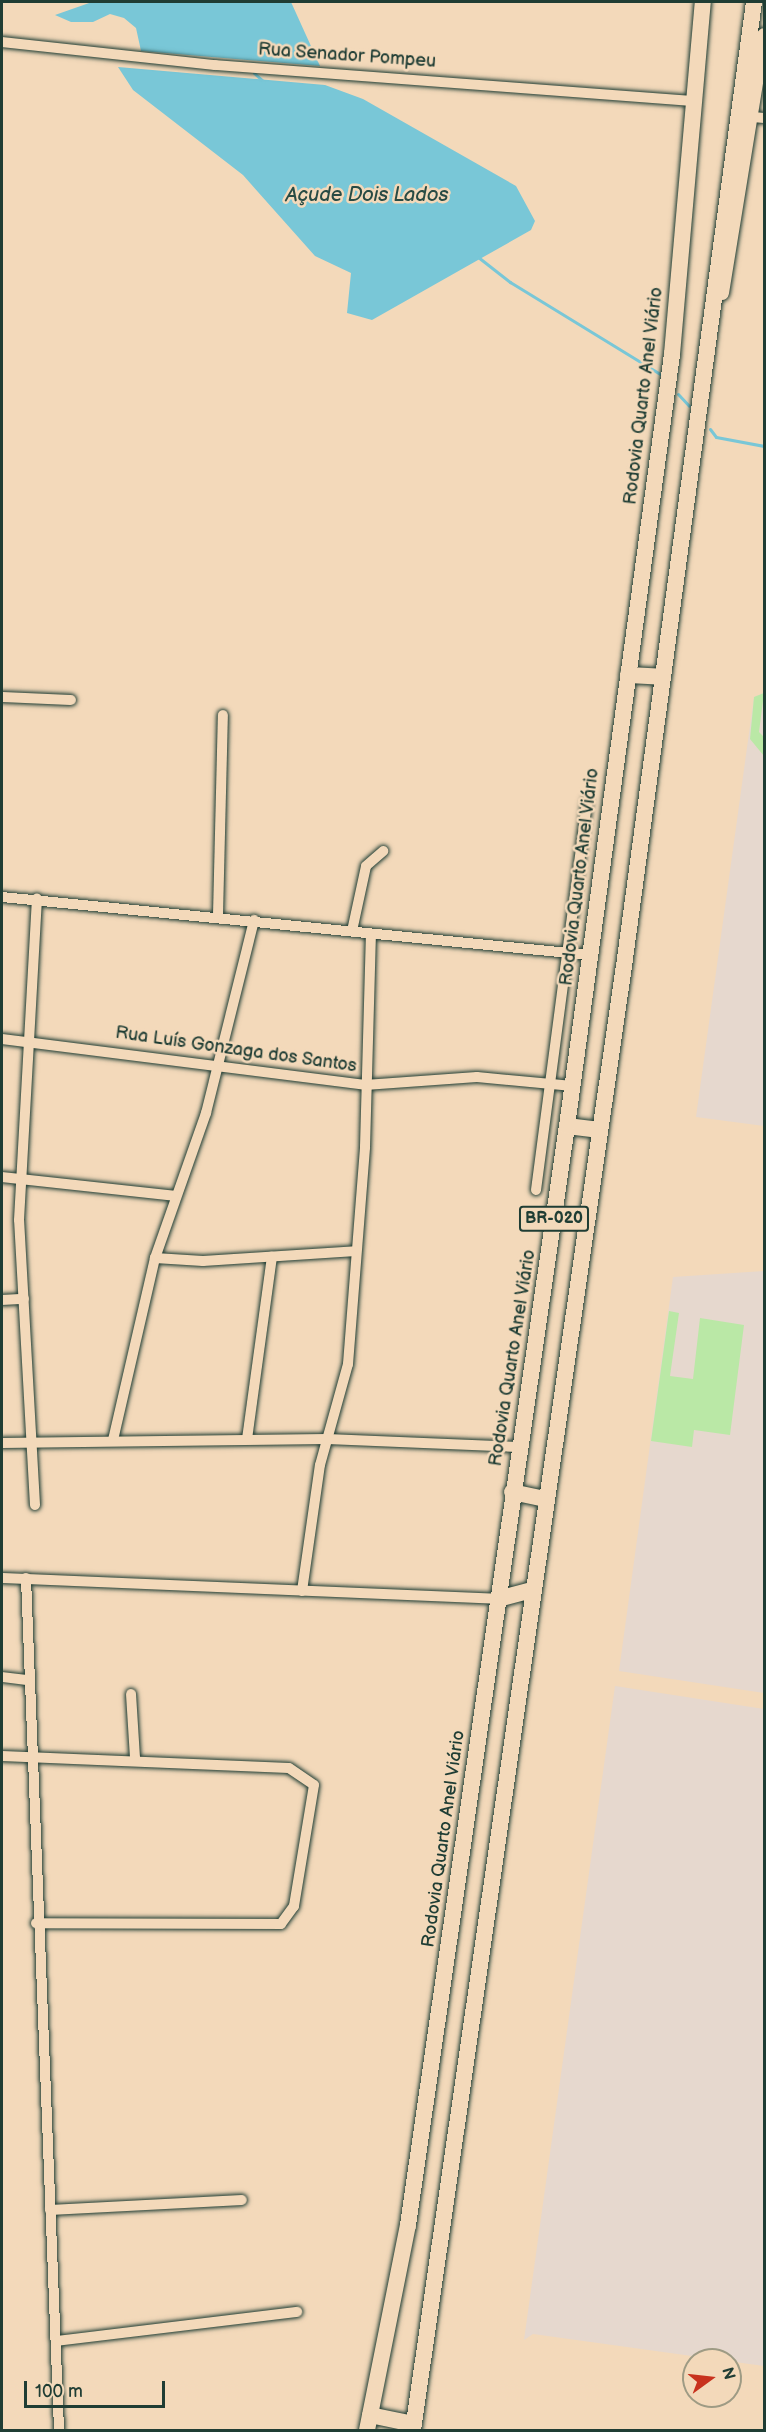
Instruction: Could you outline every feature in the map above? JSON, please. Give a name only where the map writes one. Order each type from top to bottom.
[{"type":"highway","name":"Rodovia Quarto Anel Viário","points":[[368,2423],[408,2225],[512,1492],[573,1086],[672,354],[691,101],[703,2]]},
{"type":"highway","name":"BR-020","points":[[413,2427],[600,1130],[754,2]]},
{"type":"highway","points":[[628,675],[663,677]]},
{"type":"highway","points":[[567,1126],[600,1130]]},
{"type":"highway","points":[[512,1492],[546,1498]]},
{"type":"highway","points":[[498,1599],[532,1590]]},
{"type":"highway","points":[[368,2423],[413,2427]]},
{"type":"street","points":[[696,431],[759,118],[765,35]]},
{"type":"street","name":"Rua Senador Pompeu","points":[[2,42],[215,65],[691,101]]},
{"type":"street","points":[[2,697],[71,700]]},
{"type":"street","points":[[218,915],[223,715]]},
{"type":"street","points":[[536,1190],[586,801]]},
{"type":"street","points":[[352,931],[366,866],[383,851]]},
{"type":"street","points":[[2,897],[218,915],[371,935],[589,955]]},
{"type":"street","points":[[35,1505],[20,1179],[25,1040],[37,899]]},
{"type":"street","points":[[113,1440],[155,1258],[220,1065],[254,920]]},
{"type":"street","points":[[302,1591],[327,1439],[348,1364],[365,1085],[371,935]]},
{"type":"street","name":"Rua Luís Gonzaga dos Santos","points":[[2,1039],[25,1040],[365,1085],[477,1077],[550,1082],[573,1086]]},
{"type":"street","points":[[2,1178],[176,1196]]},
{"type":"street","points":[[155,1258],[272,1257],[356,1251]]},
{"type":"street","points":[[248,1439],[272,1257]]},
{"type":"street","points":[[2,1299],[24,1299]]},
{"type":"street","points":[[2,1443],[327,1439],[519,1447]]},
{"type":"street","points":[[2,1578],[498,1599]]},
{"type":"street","points":[[26,1578],[29,1754],[59,2430]]},
{"type":"street","points":[[2,1677],[28,1680]]},
{"type":"street","points":[[131,1694],[135,1758]]},
{"type":"street","points":[[2,1756],[29,1754],[135,1758],[289,1768],[307,1775],[314,1790],[291,1914],[281,1924],[268,1926],[36,1923]]},
{"type":"street","points":[[50,2210],[242,2200]]},
{"type":"street","points":[[56,2341],[297,2312]]},
{"type":"street","points":[[359,2430],[368,2423]]},
{"type":"shaded area","points":[[764,693],[764,1126],[696,1117],[754,697]]},
{"type":"shaded area","points":[[764,1271],[764,1693],[619,1671],[673,1277]]},
{"type":"shaded area","points":[[615,1686],[764,1709],[764,2366],[742,2363],[742,2348],[682,2348],[682,2355],[533,2334],[524,2340]]},
{"type":"green space","points":[[764,693],[759,732],[764,737],[764,756],[750,739],[754,697]]},
{"type":"green space","points":[[669,1311],[679,1313],[670,1376],[693,1379],[700,1318],[744,1325],[730,1435],[694,1430],[692,1447],[651,1441]]},
{"type":"water","points":[[92,2],[291,2],[320,66],[141,51],[136,28],[124,18],[110,14],[93,22],[71,22],[55,15]]},
{"type":"water","name":"Açude Dois Lados","points":[[118,67],[325,85],[363,99],[516,186],[535,221],[531,230],[372,320],[347,313],[351,273],[315,256],[243,175],[133,90]]},
{"type":"waterway","points":[[254,73],[264,82]]},
{"type":"waterway","points":[[478,257],[510,282],[660,374]]},
{"type":"waterway","points":[[678,394],[689,406]]},
{"type":"waterway","points":[[710,429],[716,437],[764,446]]}]
